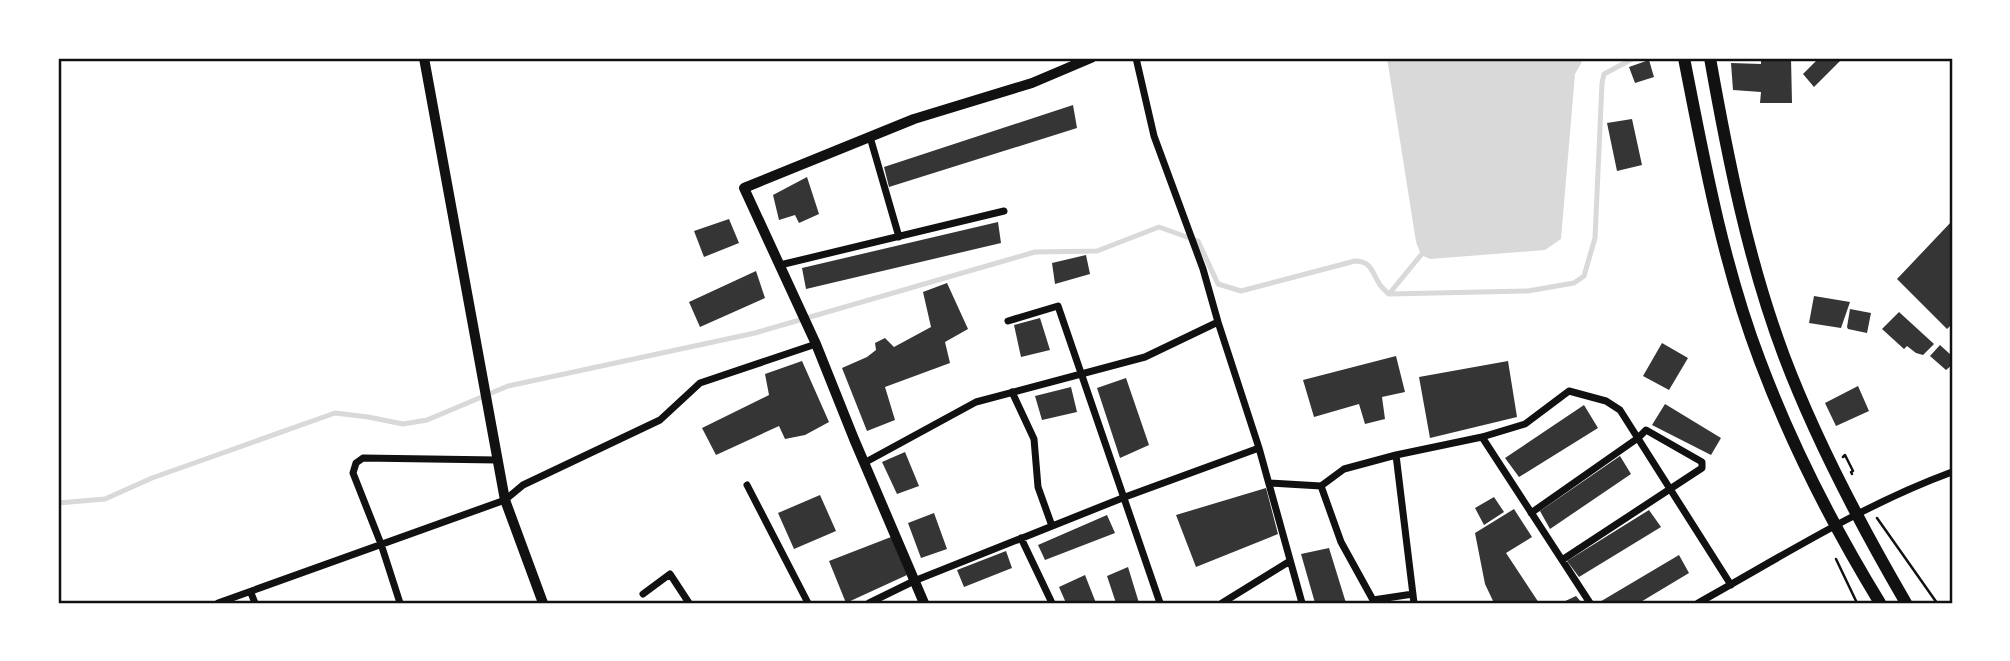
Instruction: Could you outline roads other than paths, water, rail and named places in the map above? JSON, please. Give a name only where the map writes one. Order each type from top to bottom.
[{"type":"highway","points":[[1684,58],[1712,199],[1759,360],[1790,434],[1835,525],[1880,603]]},
{"type":"highway","points":[[1710,58],[1745,230],[1775,330],[1818,439],[1906,603]]},
{"type":"street","points":[[424,58],[505,500],[543,603]]},
{"type":"street","points":[[925,603],[816,344],[744,188],[914,119],[1032,83],[1091,58]]},
{"type":"street","points":[[1136,58],[1154,136],[1203,269],[1217,322],[1259,448],[1302,603]]},
{"type":"street","points":[[870,137],[900,237]]},
{"type":"street","points":[[780,265],[1004,211]]},
{"type":"street","points":[[1008,321],[1058,306],[1160,603]]},
{"type":"street","points":[[864,463],[976,402],[1145,357],[1217,322]]},
{"type":"street","points":[[218,603],[505,500],[523,485],[660,421],[701,383],[816,344]]},
{"type":"street","points":[[1269,484],[1321,486],[1343,469],[1482,437],[1525,424],[1569,391],[1606,401],[1620,410],[1731,585]]},
{"type":"street","points":[[1012,393],[1034,439],[1038,487],[1052,526]]},
{"type":"street","points":[[1531,513],[1646,430],[1702,462],[1702,468],[1562,561]]},
{"type":"street","points":[[1482,437],[1590,603]]},
{"type":"street","points":[[869,603],[914,580],[1125,497],[1259,448]]},
{"type":"street","points":[[1396,455],[1414,603]]},
{"type":"street","points":[[400,603],[382,544],[353,473],[356,463],[363,458],[497,460]]},
{"type":"street","points":[[1698,603],[1856,514],[1916,485],[1952,472]]},
{"type":"street","points":[[747,485],[808,603]]},
{"type":"street","points":[[1321,486],[1341,542],[1373,600],[1413,594]]},
{"type":"street","points":[[1021,538],[1052,603]]},
{"type":"street","points":[[1222,603],[1290,561]]},
{"type":"street","points":[[643,594],[670,574],[689,603]]},
{"type":"street","points":[[251,593],[255,603]]},
{"type":"waterway","points":[[1389,294],[1528,291],[1574,283],[1584,276],[1595,238],[1604,74],[1634,58]]},
{"type":"waterway","points":[[58,503],[105,499],[152,478],[335,413],[403,424],[427,420],[508,386],[755,333],[1035,252],[1097,251],[1159,227],[1198,241],[1218,284],[1241,291],[1355,261],[1368,265],[1389,294],[1421,255]]}]
